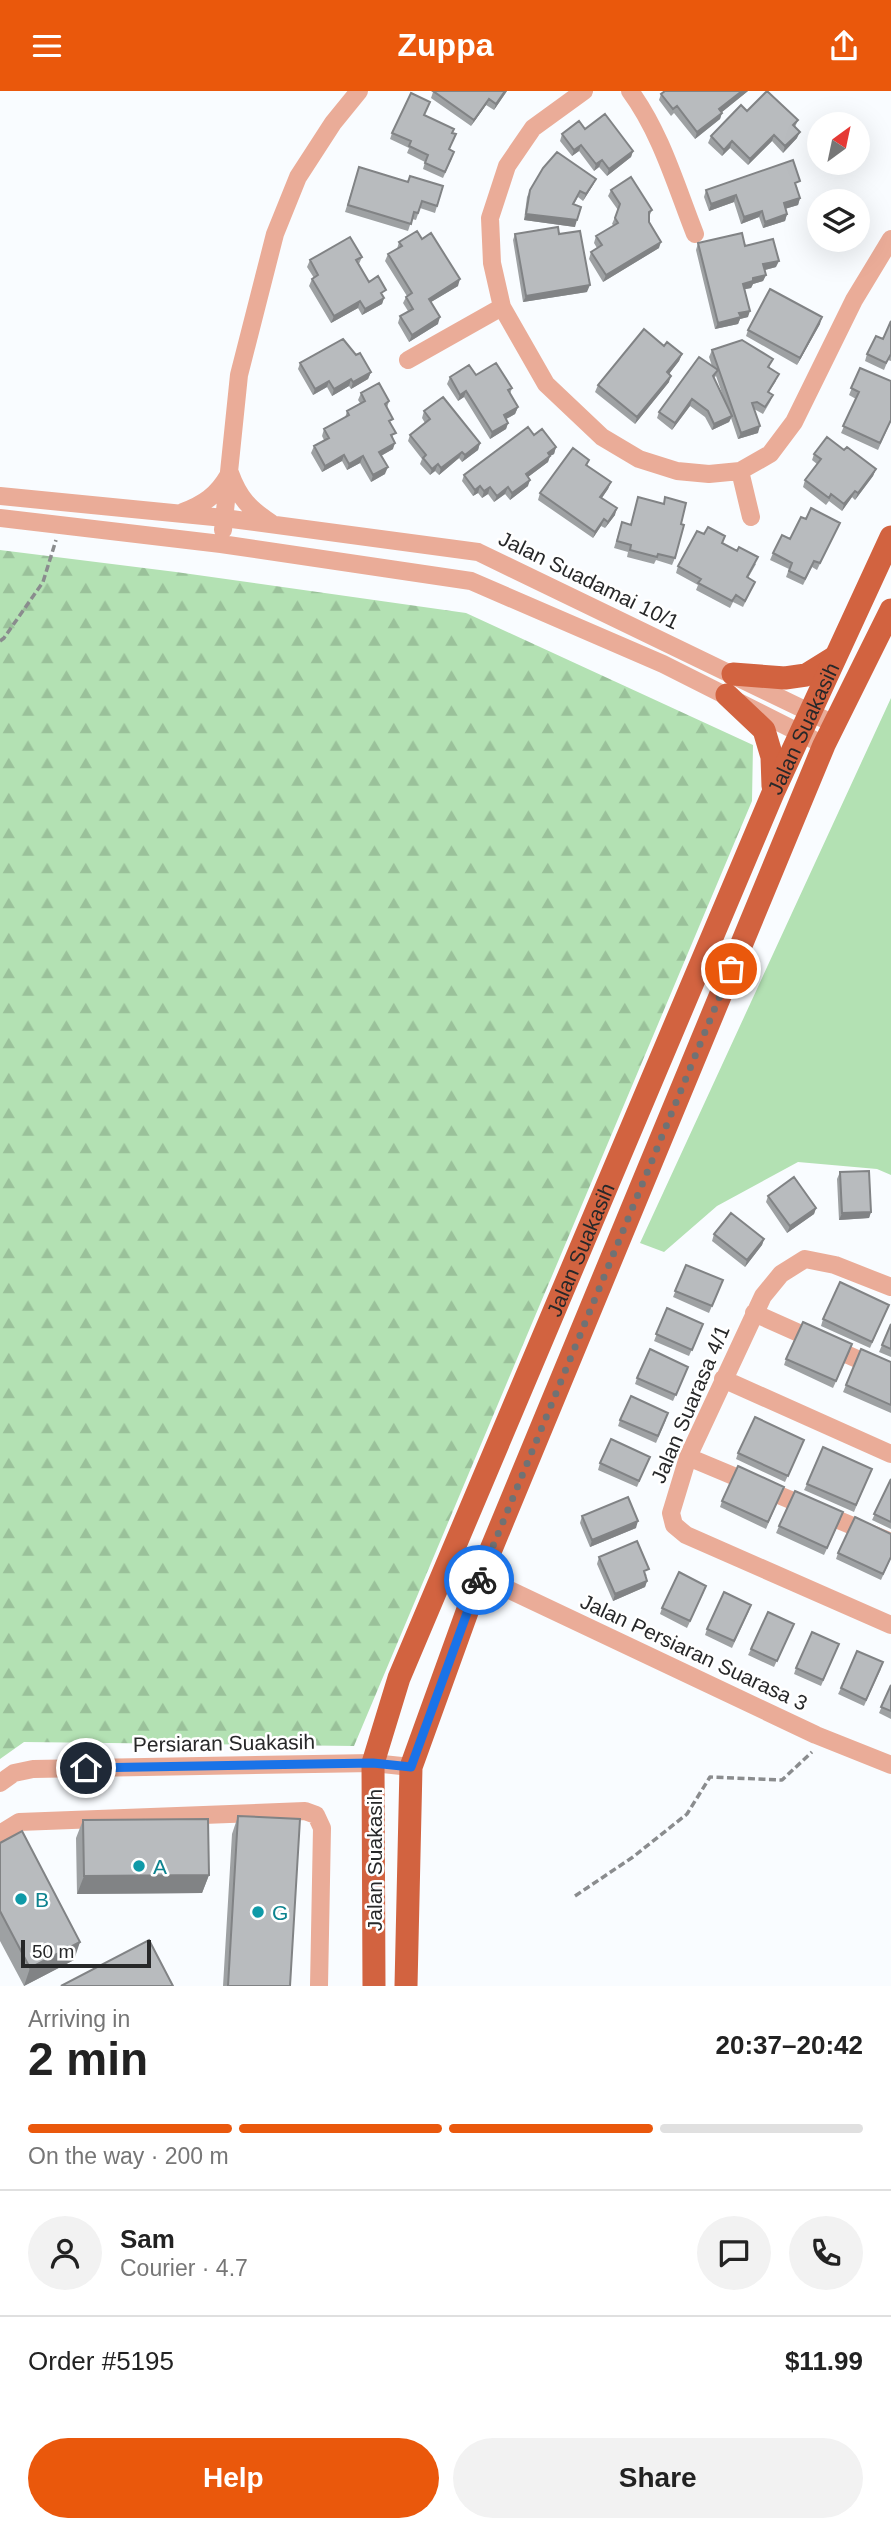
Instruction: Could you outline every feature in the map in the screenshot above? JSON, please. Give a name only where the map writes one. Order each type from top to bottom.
[{"type":"main road","name":"Jalan Suakasih","points":[[374,1986],[373,1763],[399,1678],[773,793],[891,537]]},
{"type":"main road","name":"Jalan Suakasih","points":[[406,1986],[411,1767],[480,1576],[824,745],[891,610]]},
{"type":"main road","points":[[773,793],[772,757],[764,730],[730,685],[806,674],[835,657]]},
{"type":"street","points":[[221,544],[239,375],[275,234],[298,177],[333,123],[359,91]]},
{"type":"street","points":[[584,91],[533,128],[507,166],[489,218],[492,263],[502,307],[546,384],[602,437],[639,459],[677,471],[709,474],[740,471],[770,454],[794,422],[855,300],[891,239]]},
{"type":"street","points":[[630,91],[666,157],[695,234]]},
{"type":"street","points":[[408,360],[502,307]]},
{"type":"street","points":[[740,471],[751,517]]},
{"type":"street","points":[[176,514],[202,505],[220,490],[230,473]]},
{"type":"street","points":[[230,473],[236,489],[250,509],[274,526]]},
{"type":"street","name":"Jalan Suadamai 10/1","points":[[0,496],[224,518],[478,552],[730,685],[799,733],[824,745]]},
{"type":"street","name":"Jalan Suadamai 10/1","points":[[0,518],[221,544],[471,581],[663,664],[809,710],[834,724]]},
{"type":"street","name":"Jalan Suarasa 4/1","points":[[891,1287],[835,1265],[805,1259],[781,1274],[763,1296],[723,1379],[688,1457],[671,1513],[674,1525],[686,1535],[891,1626]]},
{"type":"street","points":[[754,1313],[891,1374]]},
{"type":"street","points":[[723,1379],[891,1454]]},
{"type":"street","points":[[688,1457],[891,1542]]},
{"type":"street","name":"Jalan Persiaran Suarasa 3","points":[[480,1576],[816,1735],[891,1765]]},
{"type":"street","name":"Persiaran Suakasih","points":[[0,1783],[14,1773],[33,1769],[373,1763],[411,1767]]},
{"type":"street","points":[[0,1834],[19,1822],[305,1811],[316,1815],[322,1828],[319,1986]]},
{"type":"path","points":[[0,641],[43,582],[60,525]]},
{"type":"path","points":[[575,1896],[633,1857],[687,1814],[710,1777],[782,1780],[812,1753],[816,1735]]},
{"type":"green space","points":[[0,550],[466,613],[753,745],[752,801],[354,1746],[24,1742],[0,1759]]},
{"type":"green space","points":[[891,698],[891,1175],[877,1169],[798,1162],[717,1206],[664,1252],[640,1243]]},
{"type":"building","points":[[433,91],[505,91],[496,104],[489,99],[474,120]]},
{"type":"building","points":[[665,91],[742,91],[719,109],[722,113],[697,132],[677,106],[673,109],[661,94]]},
{"type":"building","points":[[767,91],[798,120],[793,125],[800,132],[785,146],[774,135],[750,159],[732,141],[724,150],[711,136],[741,105],[747,111]]},
{"type":"building","points":[[411,93],[430,102],[424,115],[454,129],[452,133],[456,134],[449,149],[454,152],[445,172],[425,163],[428,155],[409,146],[411,141],[392,133]]},
{"type":"building","points":[[605,114],[633,151],[609,169],[602,160],[596,164],[581,145],[574,150],[562,134],[579,121],[585,129]]},
{"type":"building","points":[[557,152],[596,179],[586,194],[580,191],[573,204],[581,207],[577,220],[526,214],[530,190],[543,168]]},
{"type":"building","points":[[793,160],[800,181],[795,183],[800,198],[784,203],[787,214],[765,222],[762,211],[744,217],[736,195],[711,204],[706,190]]},
{"type":"building","points":[[359,167],[408,182],[410,176],[443,186],[437,206],[422,201],[418,213],[414,212],[411,224],[348,205]]},
{"type":"building","points":[[631,177],[652,210],[649,212],[649,222],[661,242],[606,275],[591,252],[602,245],[596,236],[618,223],[615,218],[620,204],[611,190]]},
{"type":"building","points":[[558,227],[559,234],[580,231],[590,285],[526,296],[515,234]]},
{"type":"building","points":[[417,231],[422,239],[431,233],[460,279],[429,299],[440,317],[412,335],[400,316],[413,309],[406,297],[412,293],[388,254],[402,246],[399,242]]},
{"type":"building","points":[[742,233],[745,246],[773,239],[779,261],[763,264],[766,275],[743,284],[750,311],[739,313],[741,317],[718,323],[698,243]]},
{"type":"building","points":[[350,237],[362,257],[356,260],[369,282],[378,276],[386,290],[381,293],[384,298],[365,309],[360,301],[334,316],[312,279],[318,275],[310,260]]},
{"type":"building","points":[[770,289],[822,317],[800,358],[748,330]]},
{"type":"building","points":[[891,321],[891,354],[886,363],[867,354],[876,336],[883,339]]},
{"type":"building","points":[[644,329],[664,346],[667,342],[682,354],[667,372],[671,376],[637,417],[598,385]]},
{"type":"building","points":[[343,339],[356,355],[360,353],[371,372],[334,389],[329,381],[315,389],[300,363]]},
{"type":"building","points":[[742,340],[773,359],[768,367],[779,374],[768,392],[773,395],[765,407],[757,402],[752,403],[760,426],[741,433],[712,350]]},
{"type":"building","points":[[699,357],[718,370],[713,376],[732,416],[714,424],[708,411],[692,399],[675,423],[659,412]]},
{"type":"building","points":[[496,363],[512,388],[508,390],[518,407],[504,415],[508,423],[492,432],[466,391],[460,395],[450,377],[469,365],[476,375]]},
{"type":"building","points":[[860,368],[891,381],[891,420],[880,443],[843,426],[859,392],[851,388]]},
{"type":"building","points":[[379,383],[389,401],[385,404],[393,419],[389,421],[396,433],[391,435],[395,443],[379,452],[388,467],[373,475],[363,456],[349,464],[344,455],[325,466],[314,446],[329,438],[324,429],[349,415],[347,411],[365,401],[361,393]]},
{"type":"building","points":[[443,397],[480,443],[465,455],[462,452],[441,468],[438,464],[432,469],[423,458],[426,455],[410,435],[430,419],[424,411]]},
{"type":"building","points":[[528,427],[534,435],[542,429],[556,447],[548,453],[550,456],[526,474],[530,480],[512,493],[508,487],[497,496],[490,487],[484,491],[480,486],[475,490],[464,475]]},
{"type":"building","points":[[827,437],[844,450],[847,447],[876,469],[858,493],[855,491],[844,504],[831,494],[829,498],[805,480],[821,459],[814,454]]},
{"type":"building","points":[[573,448],[589,460],[586,465],[611,482],[600,497],[617,508],[608,522],[604,519],[595,532],[540,493]]},
{"type":"building","points":[[638,497],[664,504],[665,497],[686,503],[681,524],[684,525],[675,558],[658,554],[657,557],[630,550],[631,545],[617,541],[622,522],[631,525]]},
{"type":"building","points":[[811,508],[840,523],[820,563],[814,561],[805,579],[789,571],[792,563],[773,553],[782,535],[790,539],[801,517],[806,519]]},
{"type":"building","points":[[708,527],[725,536],[722,543],[737,551],[739,547],[758,557],[747,577],[755,582],[745,601],[736,595],[732,601],[698,583],[701,579],[678,566],[697,531],[704,534]]},
{"type":"building","points":[[869,1171],[871,1212],[842,1213],[840,1172]]},
{"type":"building","points":[[794,1177],[816,1208],[790,1226],[768,1196]]},
{"type":"building","points":[[731,1213],[764,1239],[747,1260],[714,1234]]},
{"type":"building","points":[[686,1265],[723,1280],[712,1306],[675,1291]]},
{"type":"building","points":[[840,1282],[889,1305],[872,1342],[823,1319]]},
{"type":"building","points":[[667,1308],[703,1324],[692,1350],[656,1334]]},
{"type":"building","points":[[803,1322],[852,1344],[836,1381],[786,1359]]},
{"type":"building","points":[[891,1324],[891,1349],[882,1345]]},
{"type":"building","points":[[650,1349],[688,1367],[676,1395],[637,1378]]},
{"type":"building","points":[[861,1349],[891,1362],[891,1405],[846,1385]]},
{"type":"building","points":[[631,1396],[668,1413],[658,1436],[620,1420]]},
{"type":"building","points":[[755,1417],[804,1440],[788,1476],[738,1453]]},
{"type":"building","points":[[611,1439],[650,1457],[639,1481],[600,1463]]},
{"type":"building","points":[[823,1447],[872,1469],[856,1505],[807,1484]]},
{"type":"building","points":[[738,1466],[784,1487],[768,1522],[722,1501]]},
{"type":"building","points":[[891,1479],[891,1522],[874,1514]]},
{"type":"building","points":[[795,1491],[843,1512],[827,1548],[779,1526]]},
{"type":"building","points":[[628,1497],[638,1521],[592,1540],[582,1516]]},
{"type":"building","points":[[855,1517],[891,1534],[891,1557],[883,1574],[838,1553]]},
{"type":"building","points":[[637,1541],[649,1569],[644,1571],[647,1581],[615,1594],[599,1557]]},
{"type":"building","points":[[679,1572],[706,1586],[690,1621],[662,1608]]},
{"type":"building","points":[[724,1592],[751,1605],[734,1641],[707,1629]]},
{"type":"building","points":[[768,1612],[794,1624],[777,1661],[751,1649]]},
{"type":"building","points":[[812,1632],[839,1644],[823,1680],[796,1668]]},
{"type":"building","points":[[857,1651],[883,1662],[866,1700],[841,1688]]},
{"type":"building","points":[[891,1685],[891,1711],[881,1707]]},
{"type":"building","name":"G","points":[[238,1816],[300,1819],[290,1986],[228,1986]]},
{"type":"building","name":"A","points":[[208,1819],[209,1875],[84,1876],[83,1820]]},
{"type":"building","name":"B","points":[[22,1831],[80,1942],[30,1968],[0,1911],[0,1843]]},
{"type":"building","points":[[149,1940],[173,1986],[61,1986]]},
{"type":"way so far","points":[[479,1580],[731,969]]},
{"type":"place","name":"A","points":[[139,1866]]},
{"type":"place","name":"B","points":[[21,1899]]},
{"type":"place","name":"G","points":[[258,1912]]},
{"type":"route","points":[[86,1768],[373,1763],[411,1767],[479,1580]]}]
